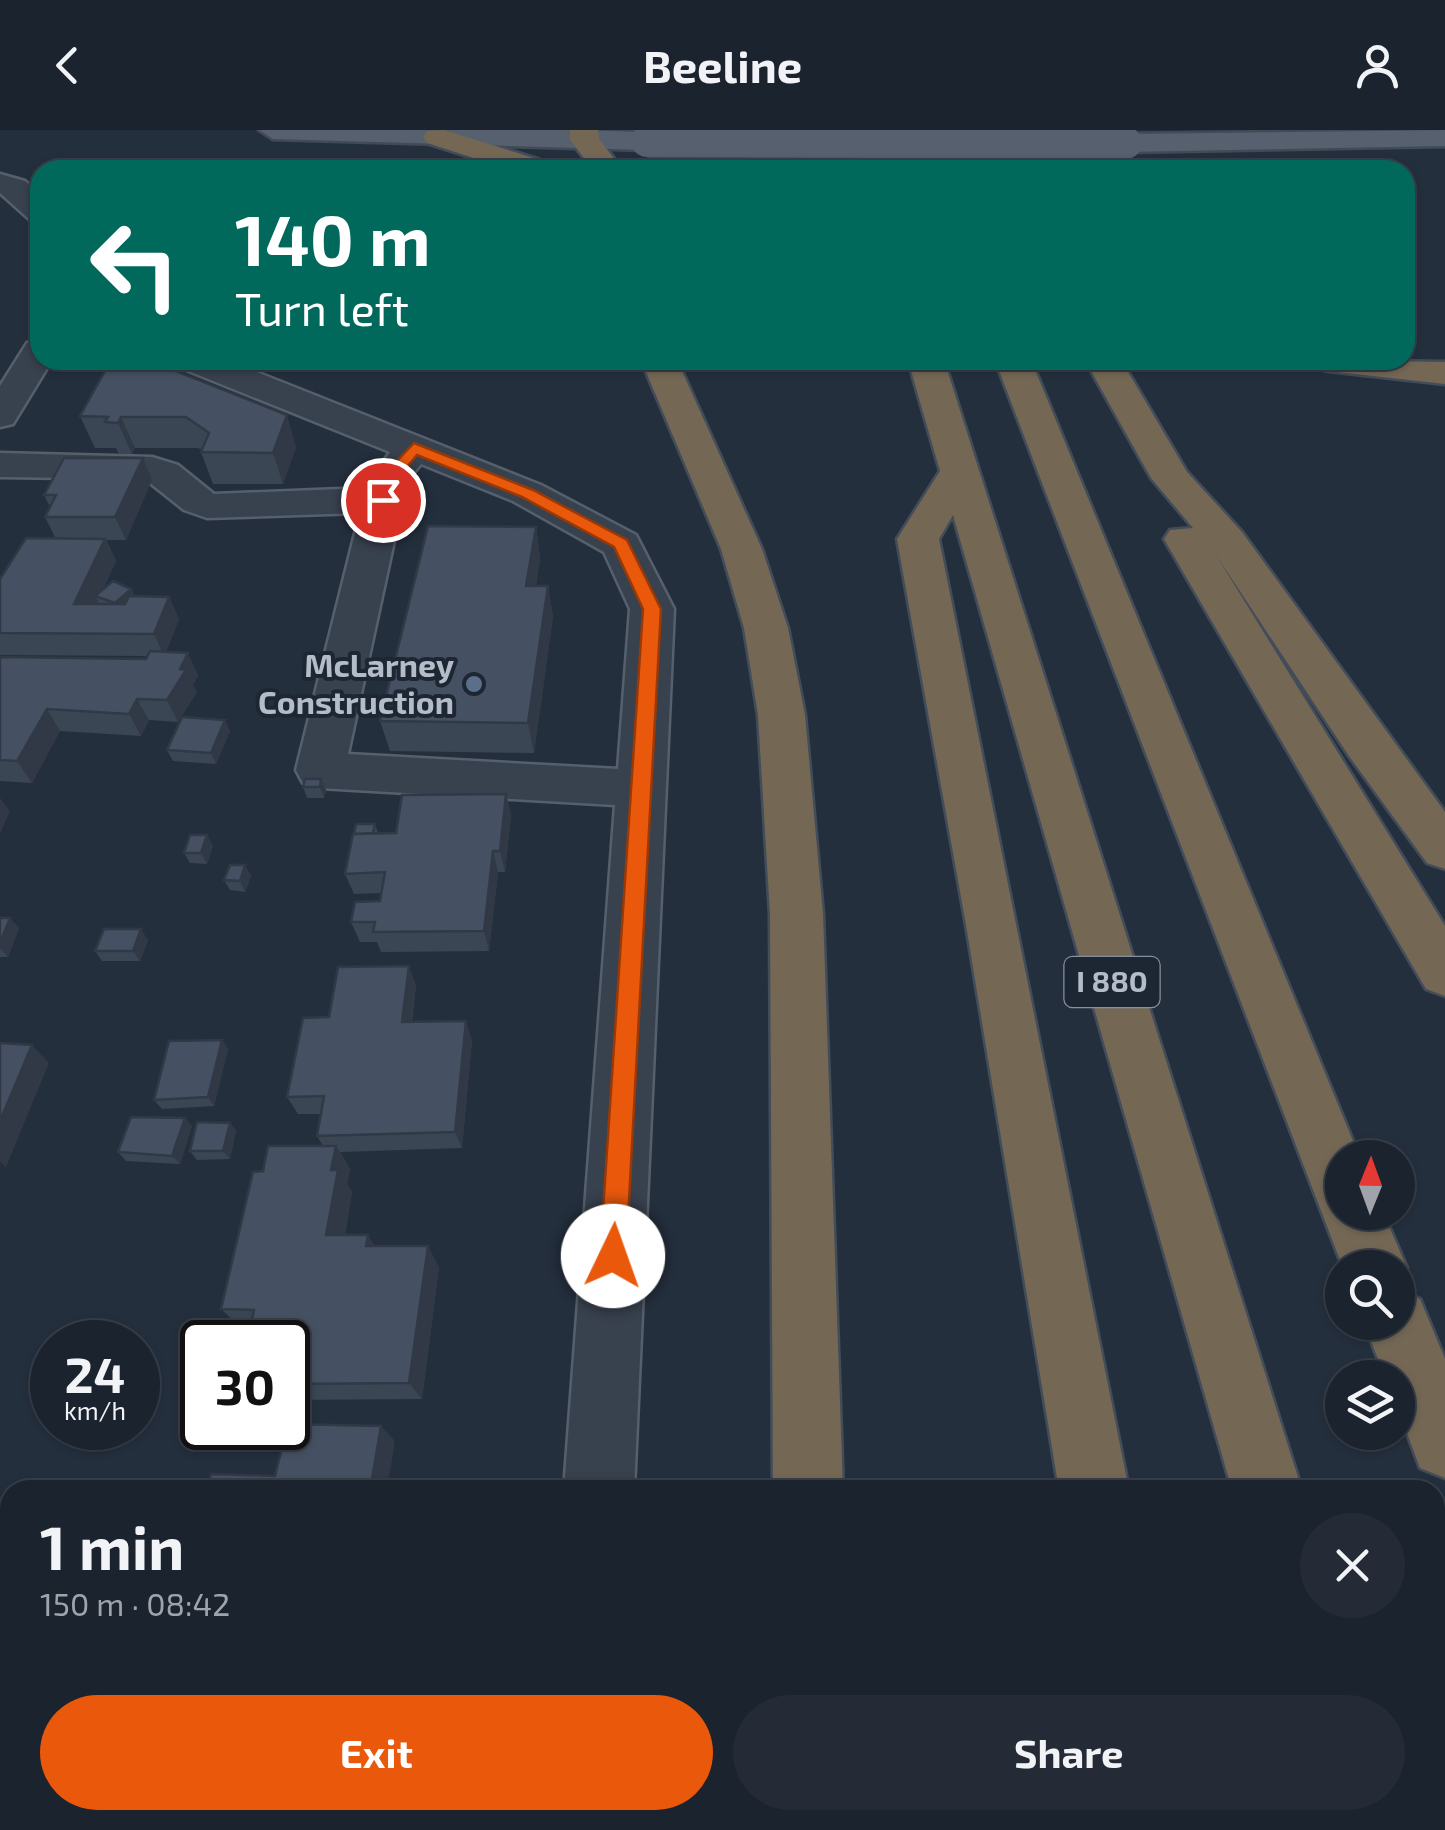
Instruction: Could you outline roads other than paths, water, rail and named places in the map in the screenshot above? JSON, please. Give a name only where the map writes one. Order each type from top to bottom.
[{"type":"highway","points":[[862,130],[870,160]]},
{"type":"highway","points":[[926,130],[936,160]]},
{"type":"highway","points":[[976,130],[990,160]]},
{"type":"highway","points":[[1050,130],[1065,160]]},
{"type":"highway","points":[[585,135],[601,160]]},
{"type":"highway","points":[[437,137],[510,160]]},
{"type":"highway","points":[[664,370],[702,455],[745,567],[773,661],[797,860],[808,1480]]},
{"type":"highway","points":[[700,370],[708,387],[702,455]]},
{"type":"highway","name":"I 880","points":[[929,370],[1263,1480]]},
{"type":"highway","points":[[1017,370],[1325,1145]]},
{"type":"highway","points":[[1109,370],[1171,478],[1227,540],[1445,849]]},
{"type":"highway","points":[[1385,370],[1445,372]]},
{"type":"highway","points":[[957,474],[918,539],[993,925],[1092,1480]]},
{"type":"highway","points":[[1171,478],[1186,542],[1445,973]]},
{"type":"highway","points":[[1404,1340],[1445,1443]]},
{"type":"main road","points":[[273,130],[437,137],[585,135],[647,140],[1150,144],[1445,137]]},
{"type":"street","points":[[0,183],[14,188],[30,203]]},
{"type":"street","points":[[0,416],[30,367]]},
{"type":"street","points":[[219,370],[528,493],[621,544],[652,609],[600,1480]]},
{"type":"street","points":[[414,448],[388,479],[320,770],[642,788]]},
{"type":"street","points":[[0,465],[134,466],[164,472],[183,495],[207,506],[383,500]]},
{"type":"place","name":"McLarney Construction","points":[[474,684]]}]
